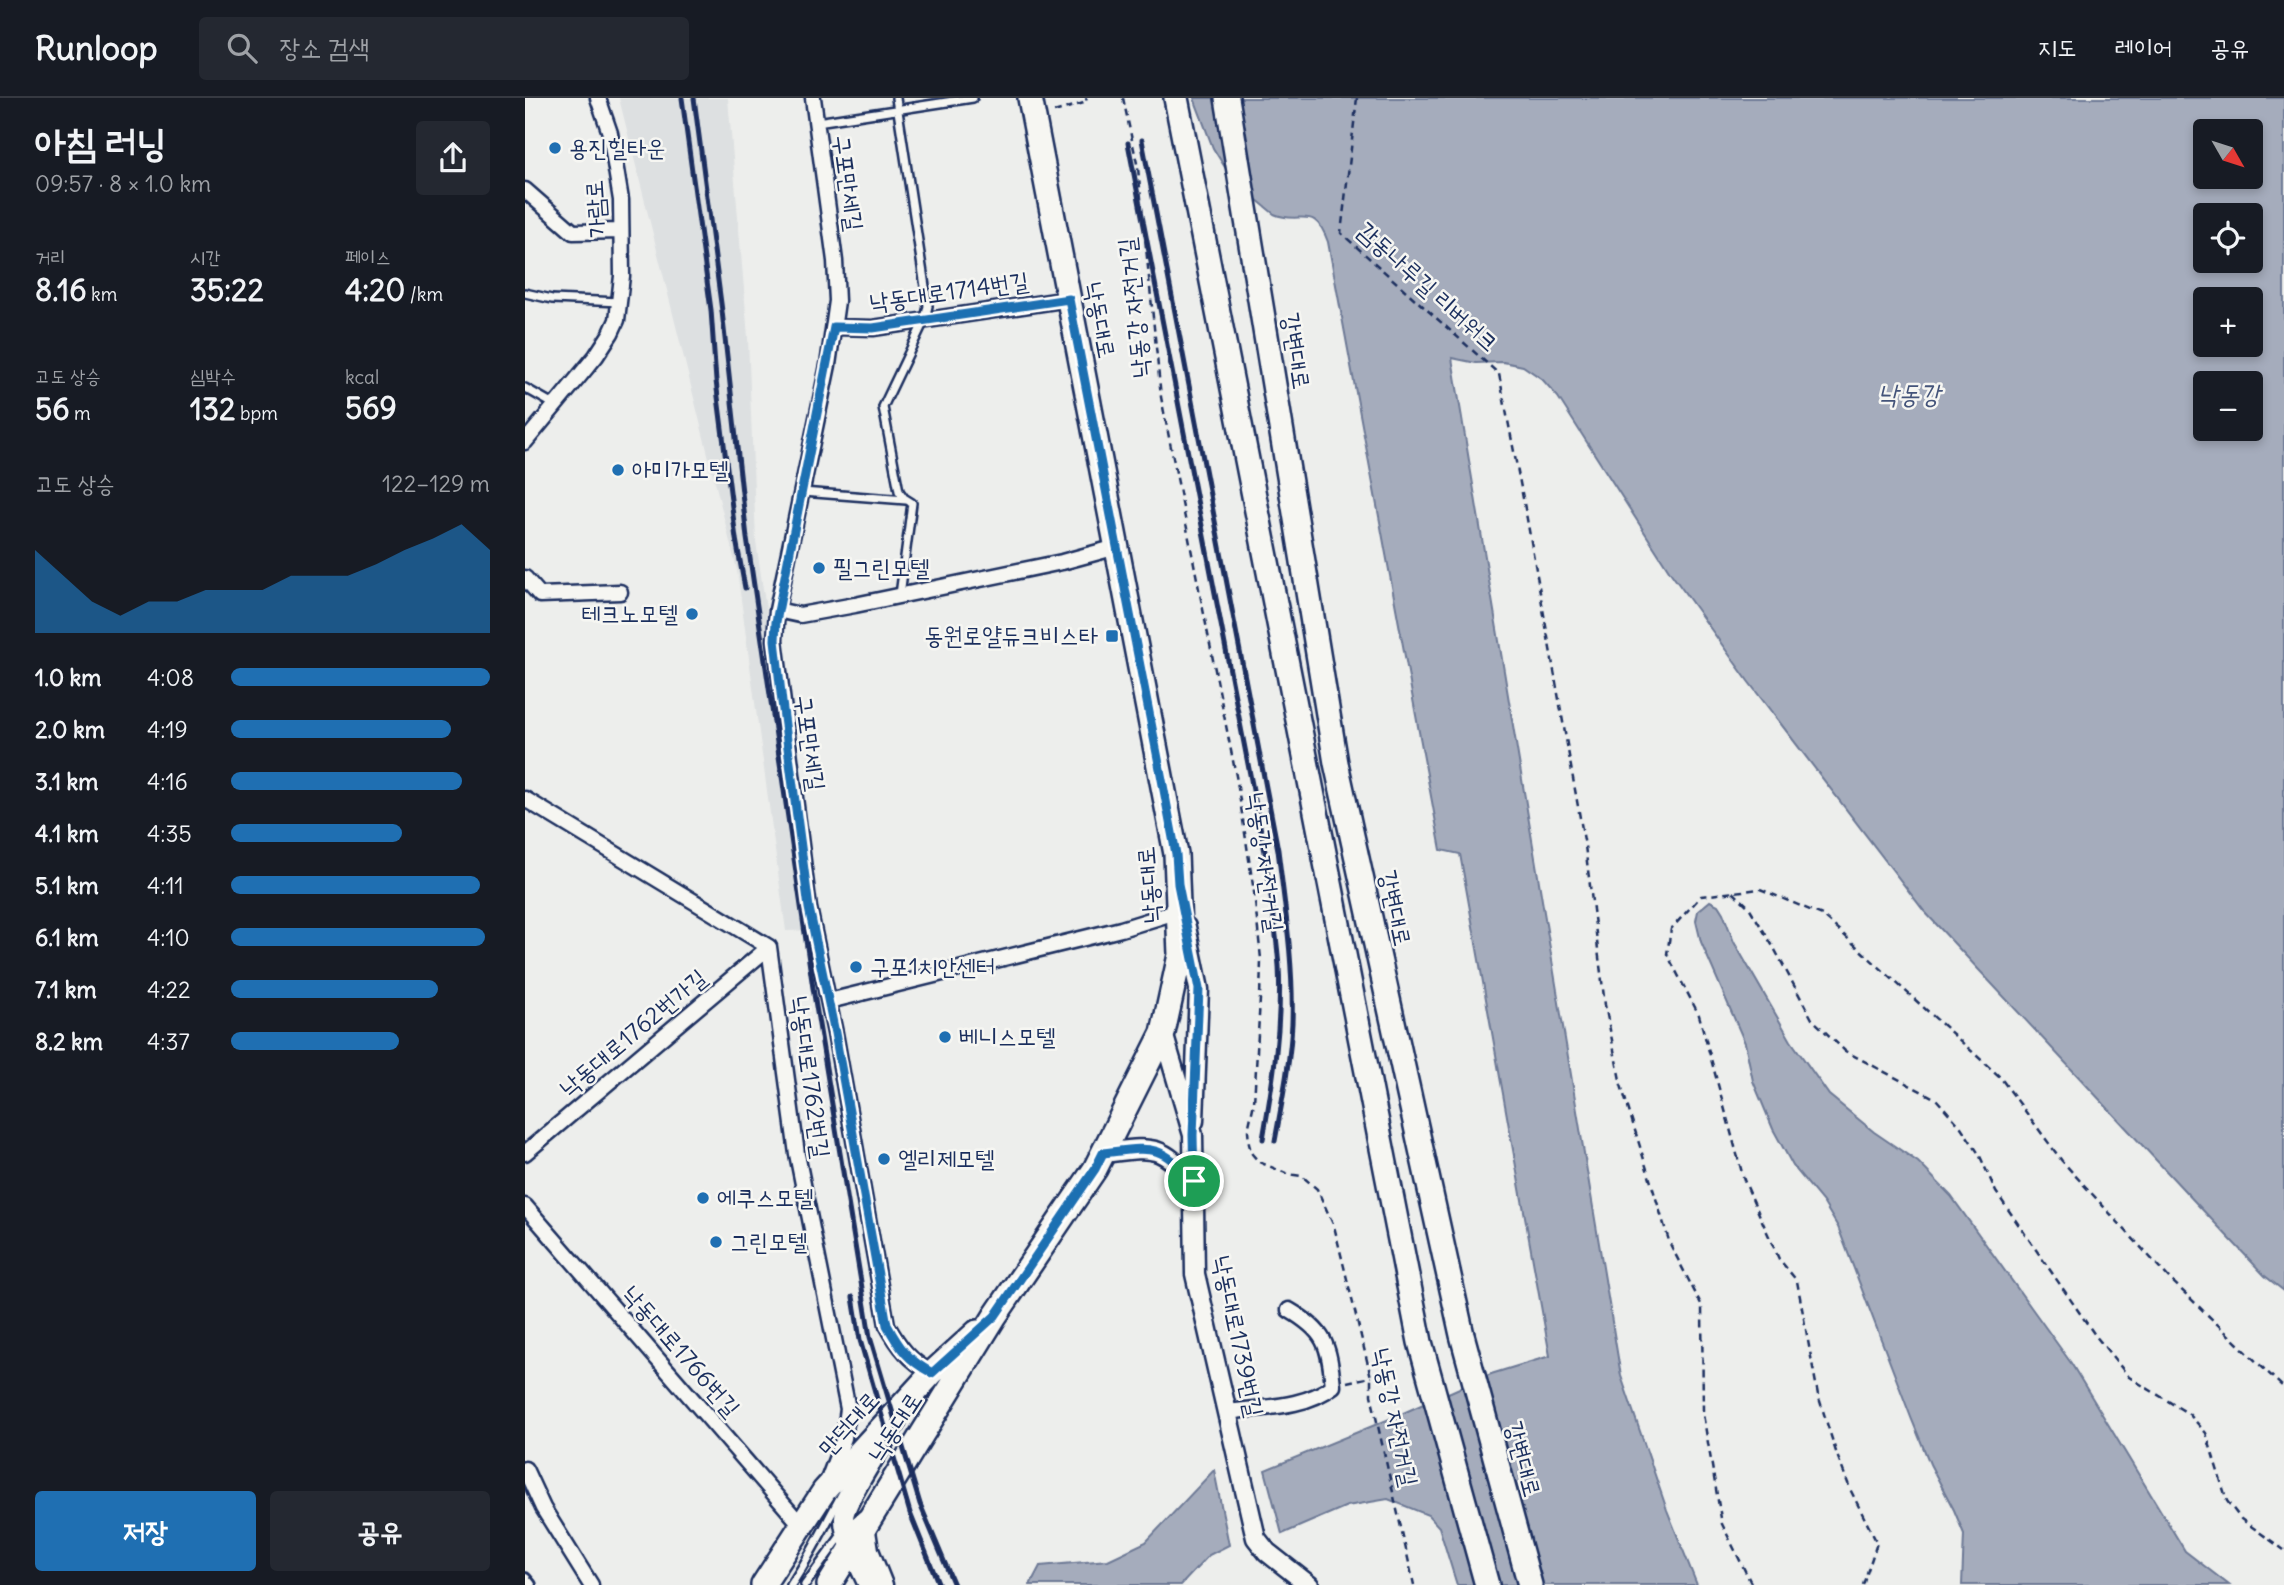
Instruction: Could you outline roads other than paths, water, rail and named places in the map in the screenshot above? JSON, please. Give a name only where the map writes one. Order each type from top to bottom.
[{"type":"main road","name":"낙동대로","points":[[829,1585],[854,1534],[880,1500],[995,1316],[1095,1169],[1163,1033],[1180,955],[1176,854],[1030,98]]},
{"type":"main road","points":[[1176,98],[1420,1342],[1487,1585]]},
{"type":"main road","name":"강변대로","points":[[1227,98],[1336,763],[1462,1335],[1530,1585]]},
{"type":"main road","name":"만덕대로","points":[[763,1585],[824,1492],[932,1373],[995,1316]]},
{"type":"street","name":"가람로","points":[[555,405],[596,356],[611,333],[617,320],[620,302],[621,200],[610,133],[598,98]]},
{"type":"street","name":"구포만세길","points":[[813,98],[838,282],[834,327],[777,610],[775,640],[809,908],[887,1325],[899,1347],[913,1363],[932,1373]]},
{"type":"street","points":[[525,190],[573,232],[621,231]]},
{"type":"street","name":"낙동대로1714번길","points":[[834,327],[873,328],[1069,299]]},
{"type":"street","points":[[525,442],[555,405]]},
{"type":"street","points":[[777,610],[800,615],[1062,562],[1117,547]]},
{"type":"street","points":[[525,578],[540,595],[620,592]]},
{"type":"street","points":[[525,799],[769,947]]},
{"type":"street","points":[[1178,884],[1199,989],[1193,1135]]},
{"type":"street","points":[[828,1001],[1121,929],[1179,911]]},
{"type":"street","name":"낙동대로1762번가길","points":[[525,1153],[769,947]]},
{"type":"street","name":"낙동대로1762번길","points":[[769,947],[797,1154],[848,1409],[844,1438],[824,1492]]},
{"type":"street","name":"낙동대로1739번길","points":[[1163,1033],[1193,1135],[1195,1274],[1256,1538],[1267,1552],[1309,1585]]},
{"type":"street","points":[[1103,1153],[1143,1149],[1160,1151],[1174,1160],[1194,1181]]},
{"type":"street","name":"낙동대로1766번길","points":[[525,1206],[802,1526]]},
{"type":"street","points":[[1227,1412],[1306,1401],[1333,1386],[1327,1350],[1321,1334],[1312,1323],[1289,1310]]},
{"type":"street","points":[[883,1585],[869,1550],[843,1517],[912,1395]]},
{"type":"street","points":[[525,1469],[543,1508],[591,1585]]},
{"type":"street","points":[[854,1534],[868,1585]]},
{"type":"street","points":[[525,1579],[530,1585]]},
{"type":"lane","points":[[896,98],[927,306],[925,319],[883,407],[899,491],[912,503],[899,596]]},
{"type":"lane","points":[[817,122],[973,98]]},
{"type":"lane","points":[[525,293],[552,299],[620,302]]},
{"type":"lane","points":[[525,388],[555,405]]},
{"type":"lane","points":[[801,492],[907,500]]},
{"type":"lane","points":[[791,1585],[883,1425]]},
{"type":"lane","points":[[805,1585],[854,1534]]},
{"type":"water","name":"낙동강","points":[[1194,98],[2284,98],[2284,1291],[2265,1276],[1924,911],[1748,681],[1670,572],[1558,397],[1542,379],[1523,366],[1503,362],[1476,363],[1452,358],[1621,1376],[1667,1510],[1697,1585],[1457,1585],[1439,1527],[1428,1515],[1388,1499],[1347,1506],[1282,1534],[1265,1470],[1491,1374],[1550,1356],[1460,854],[1441,850],[1328,242],[1317,222],[1274,214],[1233,180],[1213,148]]},
{"type":"water","points":[[1710,901],[1718,905],[1723,913],[1734,942],[1791,1041],[1829,1095],[1874,1132],[1918,1162],[1951,1196],[2071,1363],[2185,1551],[2229,1585],[1962,1585],[1964,1534],[1930,1464],[1838,1227],[1823,1202],[1793,1166],[1773,1129],[1753,1081],[1745,1043],[1701,942],[1696,921],[1698,911]]},
{"type":"water","points":[[1214,1470],[1229,1545],[1209,1555],[1181,1585],[1030,1585],[1040,1566],[1108,1560],[1146,1542]]},
{"type":"railway","points":[[682,98],[711,310],[716,381],[736,539],[745,588]]},
{"type":"railway","points":[[694,98],[722,311],[747,538],[813,988],[870,1337],[920,1504],[954,1585]]},
{"type":"railway","points":[[1142,140],[1278,850],[1292,980],[1292,1023],[1275,1141]]},
{"type":"railway","points":[[1128,143],[1265,852],[1271,895],[1279,966],[1279,1009],[1273,1075],[1263,1139]]},
{"type":"railway","points":[[853,1297],[860,1340],[910,1513],[939,1585]]},
{"type":"place","name":"용진힐타운","points":[[555,148]]},
{"type":"place","name":"아미가모텔","points":[[618,470]]},
{"type":"place","name":"필그린모텔","points":[[819,568]]},
{"type":"place","name":"테크노모텔","points":[[692,614]]},
{"type":"place","name":"동원로얄듀크비스타","points":[[1112,636]]},
{"type":"place","name":"구포1치안센터","points":[[856,967]]},
{"type":"place","name":"베니스모텔","points":[[945,1037]]},
{"type":"place","name":"엘리제모텔","points":[[884,1159]]},
{"type":"place","name":"에쿠스모텔","points":[[703,1198]]},
{"type":"place","name":"그린모텔","points":[[716,1242]]}]
